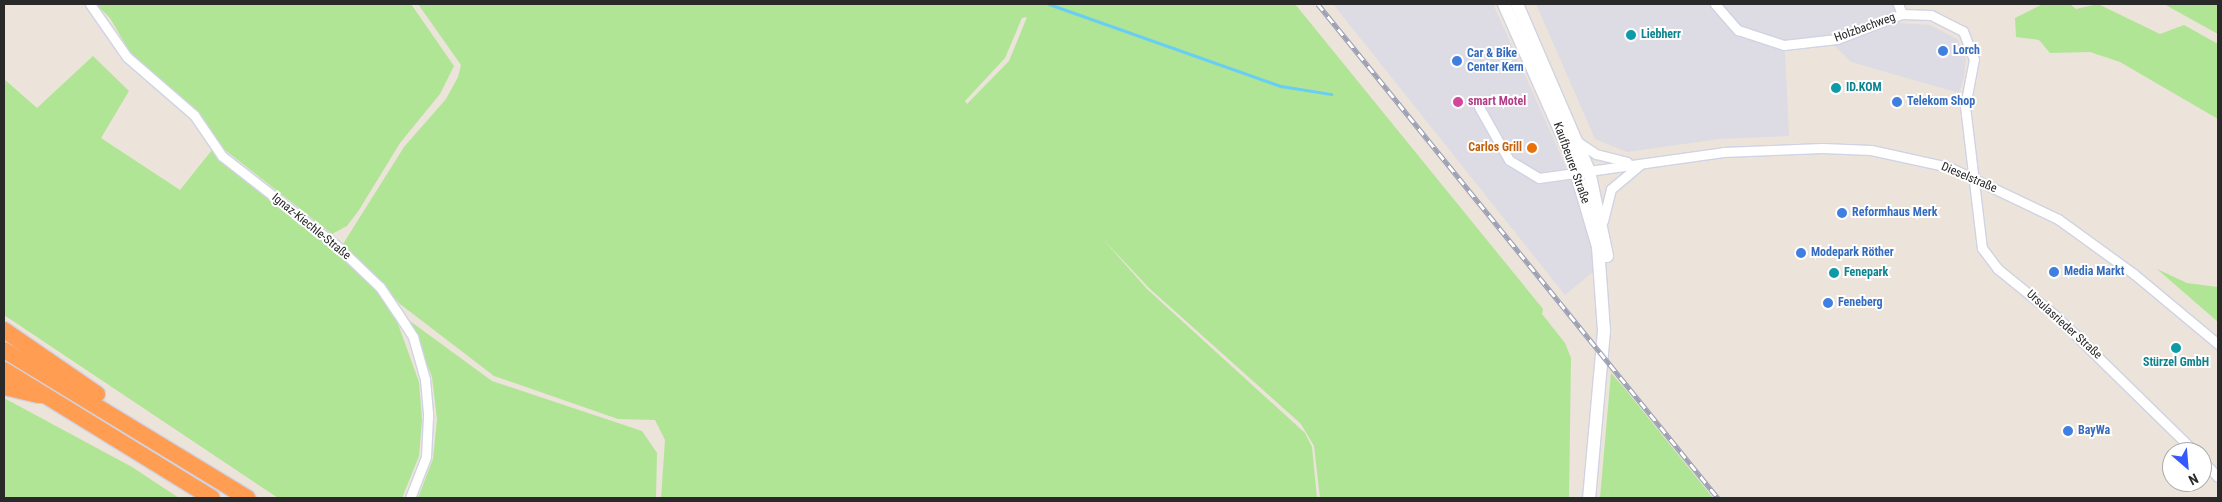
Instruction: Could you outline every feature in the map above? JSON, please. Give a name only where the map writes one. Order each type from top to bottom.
[{"type":"highway","points":[[4,330],[124,413],[142,433]]},
{"type":"highway","points":[[4,350],[247,498]]},
{"type":"highway","points":[[4,370],[212,498]]},
{"type":"highway","points":[[4,387],[48,397]]},
{"type":"main road","name":"Kaufbeurer Straße","points":[[1504,4],[1583,173],[1602,221],[1610,298],[1604,331],[1589,498]]},
{"type":"main road","name":"Kaufbeurer Straße","points":[[1517,4],[1576,140],[1598,247],[1604,331]]},
{"type":"street","name":"Ignaz-Kiechle-Straße","points":[[90,4],[127,57],[194,115],[222,156],[336,244],[380,286],[413,338],[425,379],[426,457],[410,498]]},
{"type":"street","name":"Holzbachweg","points":[[1715,4],[1738,30],[1784,45],[1837,39],[1902,14],[1943,19],[1962,31],[1970,42],[1974,71],[1965,106],[1976,179]]},
{"type":"street","points":[[1898,4],[1902,14]]},
{"type":"street","name":"Dieselstraße","points":[[1479,108],[1496,142],[1516,167],[1539,178],[1723,152],[1846,148],[1949,167],[2058,219],[2134,274],[2218,344]]},
{"type":"street","name":"Dieselstraße","points":[[1576,140],[1602,157],[1643,164]]},
{"type":"street","name":"Dieselstraße","points":[[1602,221],[1611,189],[1643,164]]},
{"type":"street","name":"Ursulasrieder Straße","points":[[1976,179],[1978,236],[1986,256],[2089,346],[2185,442]]},
{"type":"shaded area","points":[[1333,4],[1493,4],[1586,211],[1598,268],[1565,295]]},
{"type":"shaded area","points":[[1536,4],[1895,4],[1900,23],[1930,25],[1957,39],[1966,58],[1964,77],[1959,93],[1851,62],[1832,43],[1785,51],[1789,136],[1719,139],[1627,152],[1595,139]]},
{"type":"green space","points":[[96,4],[411,4],[454,66],[440,94],[400,143],[359,210],[347,226],[332,234],[225,150],[197,112],[131,54],[110,18]]},
{"type":"green space","points":[[418,4],[1295,4],[1543,309],[1542,314],[1565,343],[1571,358],[1569,498],[1320,498],[1314,446],[1301,424],[1149,288],[1101,237],[1147,289],[1305,433],[1312,447],[1317,498],[661,498],[665,440],[655,420],[618,419],[494,376],[400,304],[343,244],[404,147],[446,99],[458,77],[461,65]],"holes":[[[1027,17],[1009,61],[967,104],[965,101],[1005,58],[1022,18]]]},
{"type":"green space","points":[[2043,4],[2070,4],[2076,9],[2098,4],[2160,34],[2184,25],[2218,44],[2218,119],[2120,62],[2090,52],[2050,53],[2039,40],[2016,37],[2015,18]]},
{"type":"green space","points":[[2164,4],[2218,4],[2218,34],[2189,18]]},
{"type":"green space","points":[[93,56],[129,91],[101,138],[180,190],[212,150],[332,249],[376,289],[394,313],[419,382],[422,420],[419,456],[402,498],[278,498],[4,315],[4,79],[37,108]]},
{"type":"green space","points":[[2157,269],[2187,283],[2218,287],[2218,322]]},
{"type":"green space","points":[[410,321],[492,381],[642,431],[657,453],[656,498],[418,498],[433,459],[437,419],[432,377]]},
{"type":"green space","points":[[1611,373],[1625,389],[1713,498],[1600,498]]},
{"type":"green space","points":[[4,398],[132,467],[179,498],[4,498]]},
{"type":"waterway","points":[[1049,4],[1281,86],[1331,94]]},
{"type":"railway","points":[[1318,4],[1718,498]]},
{"type":"place","name":"Liebherr","points":[[1631,35]]},
{"type":"place","name":"Lorch","points":[[1943,51]]},
{"type":"place","name":"Car & Bike Center Kern","points":[[1457,61]]},
{"type":"place","name":"ID.KOM","points":[[1836,88]]},
{"type":"place","name":"smart Motel","points":[[1458,102]]},
{"type":"place","name":"Telekom Shop","points":[[1897,102]]},
{"type":"place","name":"Carlos Grill","points":[[1532,148]]},
{"type":"place","name":"Reformhaus Merk","points":[[1842,213]]},
{"type":"place","name":"Modepark Röther","points":[[1801,253]]},
{"type":"place","name":"Media Markt","points":[[2054,272]]},
{"type":"place","name":"Fenepark","points":[[1834,273]]},
{"type":"place","name":"Feneberg","points":[[1828,303]]},
{"type":"place","name":"Stürzel GmbH","points":[[2176,348]]},
{"type":"place","name":"BayWa","points":[[2068,431]]}]
